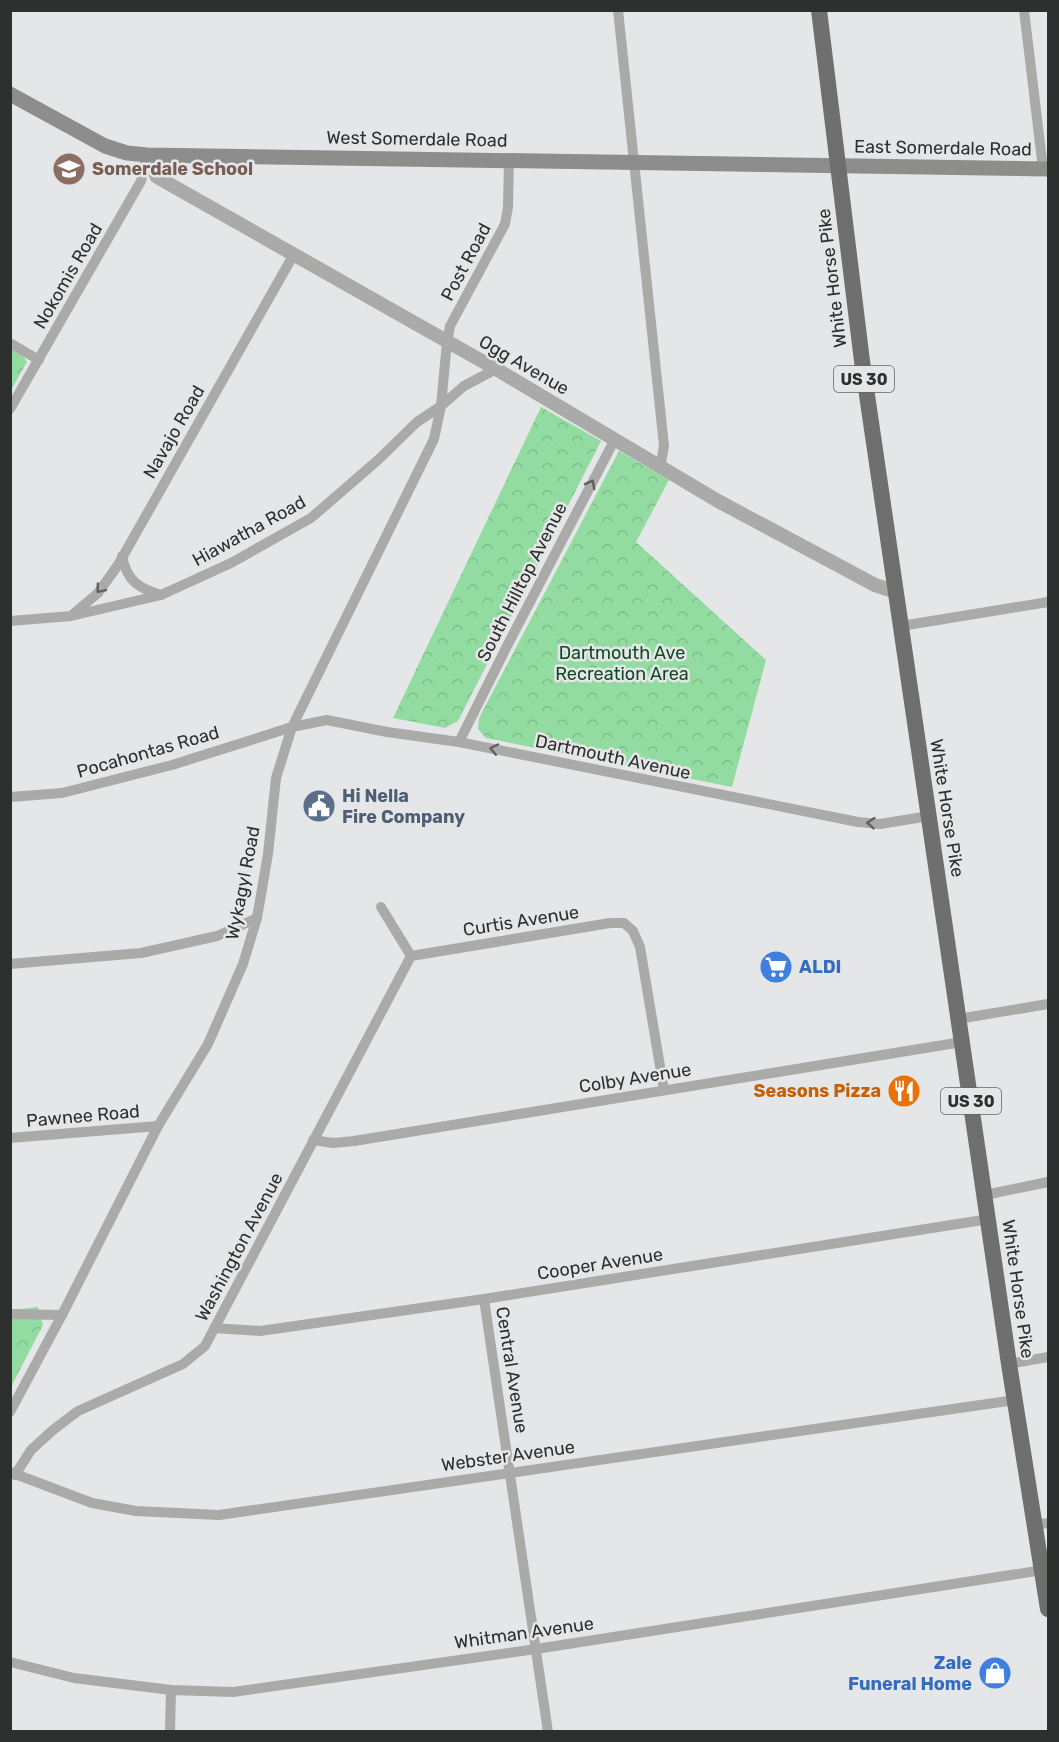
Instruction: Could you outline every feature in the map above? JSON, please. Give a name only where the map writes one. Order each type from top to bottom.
[{"type":"highway","name":"White Horse Pike","points":[[819,10],[862,360],[1009,1364],[1041,1524],[1048,1609]]},
{"type":"main road","name":"West Somerdale Road","points":[[10,94],[105,146],[127,153],[147,155],[838,165]]},
{"type":"main road","name":"East Somerdale Road","points":[[838,165],[1046,169]]},
{"type":"street","points":[[618,10],[664,446],[660,468]]},
{"type":"street","points":[[1024,10],[1046,169]]},
{"type":"street","name":"Ogg Avenue","points":[[147,155],[157,177],[496,369],[615,438],[660,468],[875,585],[896,592]]},
{"type":"street","name":"Nokomis Road","points":[[10,410],[141,181],[147,155]]},
{"type":"street","name":"Post Road","points":[[447,342],[450,326],[505,224],[508,207],[509,160]]},
{"type":"street","name":"Navajo Road","points":[[71,616],[98,593],[118,566],[294,254]]},
{"type":"street","points":[[441,406],[447,342]]},
{"type":"street","points":[[10,343],[39,360]]},
{"type":"street","points":[[441,406],[464,386],[496,369]]},
{"type":"street","name":"Hiawatha Road","points":[[10,621],[71,616],[161,595],[231,563],[311,518],[378,460],[417,422],[441,406]]},
{"type":"street","name":"Wykagyl Road","points":[[10,1412],[62,1316],[158,1126],[208,1044],[243,964],[257,918],[268,854],[276,778],[292,727],[434,439],[441,406]]},
{"type":"street","name":"South Hilltop Avenue","points":[[459,742],[615,438]]},
{"type":"street","points":[[122,556],[124,569],[132,580],[143,589],[161,595]]},
{"type":"street","points":[[901,626],[1048,602]]},
{"type":"street","name":"Dartmouth Avenue","points":[[292,727],[327,720],[387,732],[459,742],[858,822],[880,824],[928,816]]},
{"type":"street","name":"Pocahontas Road","points":[[10,797],[62,793],[95,785],[172,765],[292,727]]},
{"type":"street","points":[[381,907],[411,956]]},
{"type":"street","points":[[10,964],[141,953],[217,936],[257,918]]},
{"type":"street","name":"Curtis Avenue","points":[[411,956],[610,923],[624,923],[633,931],[640,947],[664,1090]]},
{"type":"street","name":"Washington Avenue","points":[[13,1474],[31,1450],[78,1411],[183,1364],[206,1346],[411,956]]},
{"type":"street","points":[[958,1019],[1048,1004]]},
{"type":"street","name":"Colby Avenue","points":[[314,1140],[333,1143],[354,1142],[962,1042]]},
{"type":"street","name":"Pawnee Road","points":[[10,1138],[158,1126]]},
{"type":"street","points":[[985,1195],[1048,1182]]},
{"type":"street","name":"Cooper Avenue","points":[[214,1328],[260,1331],[484,1299],[989,1219]]},
{"type":"street","name":"Central Avenue","points":[[484,1299],[548,1731]]},
{"type":"street","points":[[10,1314],[62,1316]]},
{"type":"street","points":[[1009,1364],[1048,1357]]},
{"type":"street","name":"Webster Avenue","points":[[13,1474],[92,1503],[136,1511],[195,1515],[230,1513],[1015,1400]]},
{"type":"street","name":"Whitman Avenue","points":[[10,1662],[74,1678],[171,1690],[233,1692],[1043,1570]]},
{"type":"street","points":[[170,1731],[171,1690]]},
{"type":"green space","points":[[11,349],[24,357],[27,362],[11,390]]},
{"type":"green space","points":[[541,407],[601,441],[458,721],[445,728],[393,718]]},
{"type":"green space","name":"Dartmouth Ave Recreation Area","points":[[619,451],[669,480],[636,542],[766,660],[732,787],[486,738],[478,729],[479,718]]},
{"type":"green space","points":[[38,1307],[43,1325],[11,1387],[11,1310]]},
{"type":"place","name":"Somerdale School","points":[[69,169]]},
{"type":"place","name":"Hi Nella Fire Company","points":[[319,806]]},
{"type":"place","name":"ALDI","points":[[776,967]]},
{"type":"place","name":"Seasons Pizza","points":[[904,1091]]},
{"type":"place","name":"Zale Funeral Home","points":[[995,1673]]}]
